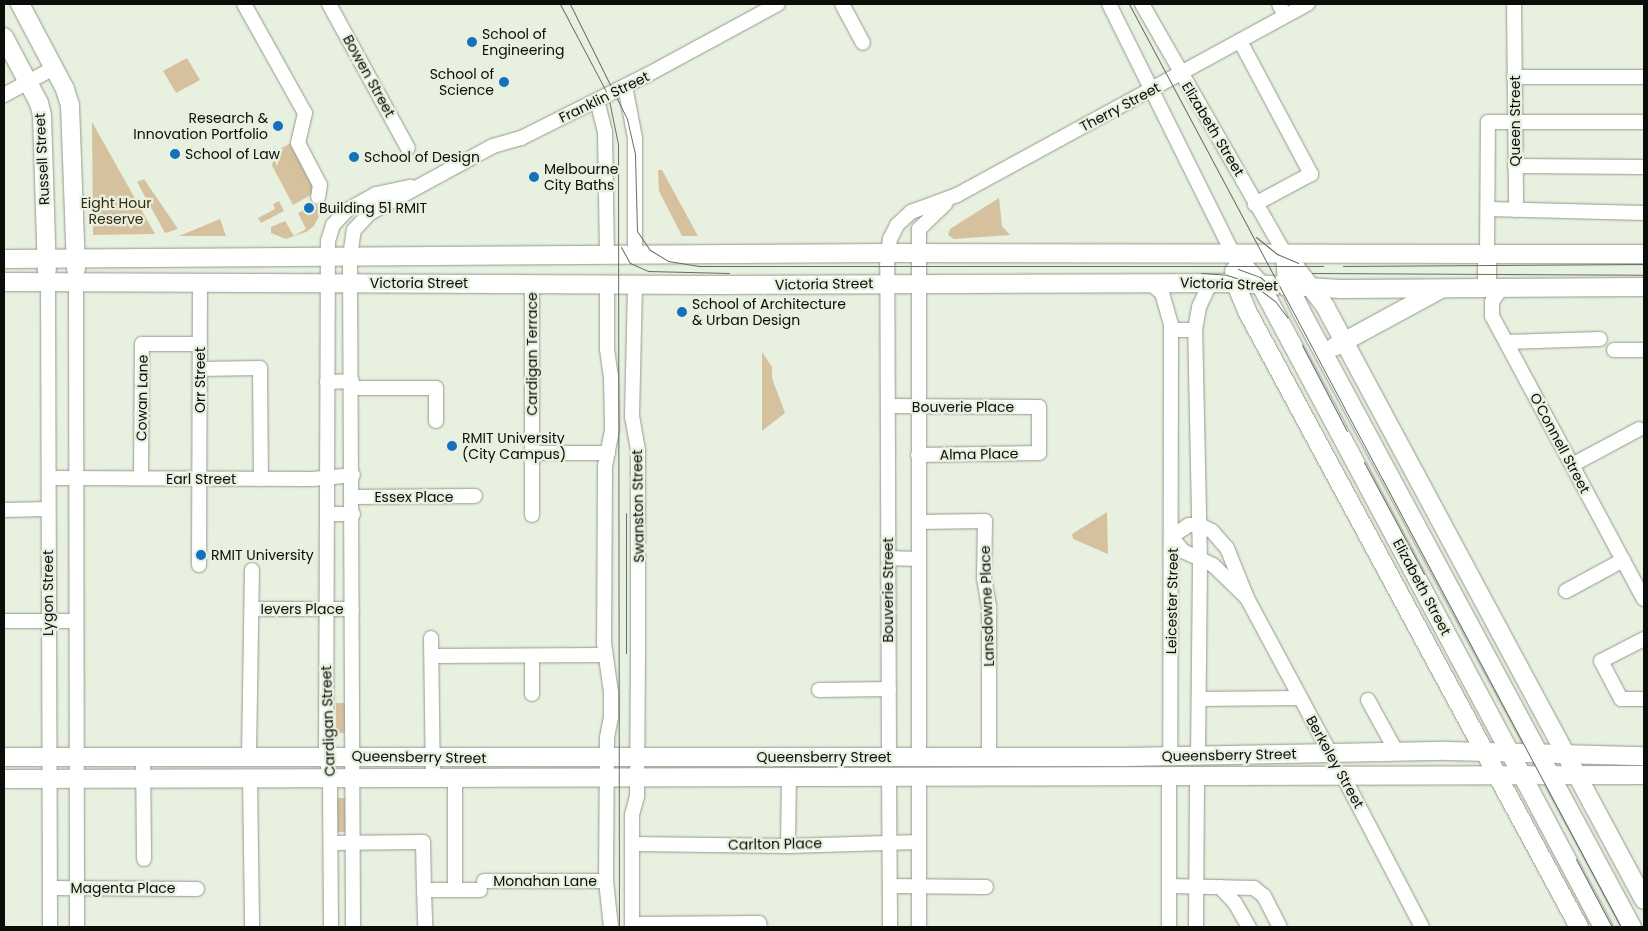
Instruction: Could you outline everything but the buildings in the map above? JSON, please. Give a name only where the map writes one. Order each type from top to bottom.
[{"type":"main road","points":[[20,4],[54,68],[70,105],[76,282]]},
{"type":"main road","name":"Russell Street","points":[[4,37],[28,82],[42,115],[47,259]]},
{"type":"main road","name":"Victoria Street","points":[[4,259],[888,253],[1644,254]]},
{"type":"main road","name":"Elizabeth Street","points":[[1233,254],[1236,283],[1282,375],[1500,777],[1579,927]]},
{"type":"main road","name":"Elizabeth Street","points":[[1233,254],[1260,284],[1603,927]]},
{"type":"main road","name":"Elizabeth Street","points":[[1285,254],[1288,286],[1632,927]]},
{"type":"main road","name":"Elizabeth Street","points":[[1285,254],[1313,288],[1344,342],[1466,573],[1644,900]]},
{"type":"main road","name":"Swanston Street","points":[[607,255],[607,283]]},
{"type":"main road","name":"Swanston Street","points":[[635,255],[636,284]]},
{"type":"main road","points":[[1487,255],[1495,287]]},
{"type":"main road","name":"Lygon Street","points":[[47,259],[48,282]]},
{"type":"main road","name":"Victoria Street","points":[[4,282],[532,284],[1236,283],[1313,288],[1644,287]]},
{"type":"main road","points":[[1282,375],[1444,288]]},
{"type":"main road","points":[[1406,603],[1466,573]]},
{"type":"main road","points":[[1396,751],[1397,777]]},
{"type":"main road","name":"Queensberry Street","points":[[4,757],[1126,757],[1396,751],[1644,756]]},
{"type":"main road","name":"Berkeley Street","points":[[1330,753],[1344,778]]},
{"type":"main road","name":"Leicester Street","points":[[1197,778],[1198,755]]},
{"type":"main road","points":[[249,756],[250,778]]},
{"type":"main road","name":"Bouverie Street","points":[[889,756],[889,775]]},
{"type":"main road","points":[[919,756],[919,775]]},
{"type":"main road","points":[[988,756],[988,776]]},
{"type":"main road","name":"Leicester Street","points":[[1169,777],[1170,756]]},
{"type":"main road","points":[[789,757],[789,776]]},
{"type":"main road","points":[[1126,757],[1127,776]]},
{"type":"main road","name":"Queensberry Street","points":[[4,779],[889,775],[1197,778],[1523,778],[1644,775]]},
{"type":"street","points":[[244,4],[305,113],[298,143],[320,185],[318,197]]},
{"type":"street","name":"Bowen Street","points":[[329,4],[408,148]]},
{"type":"street","points":[[754,4],[773,6]]},
{"type":"street","points":[[842,4],[863,44]]},
{"type":"street","name":"Elizabeth Street","points":[[1109,4],[1154,89],[1192,175],[1233,254]]},
{"type":"street","name":"Elizabeth Street","points":[[1142,4],[1180,74],[1227,149],[1285,254]]},
{"type":"street","points":[[1279,4],[1285,16]]},
{"type":"street","name":"Therry Street","points":[[888,253],[890,239],[904,216],[957,195],[1308,4]]},
{"type":"street","name":"Queen Street","points":[[1514,4],[1516,210]]},
{"type":"street","name":"Franklin Street","points":[[350,257],[352,236],[363,218],[493,146],[521,138],[625,86],[773,6]]},
{"type":"street","points":[[1240,41],[1311,174],[1256,204]]},
{"type":"street","points":[[4,95],[54,68]]},
{"type":"street","points":[[1514,77],[1644,77]]},
{"type":"street","name":"Swanston Street","points":[[625,86],[635,138],[635,255]]},
{"type":"street","name":"Swanston Street","points":[[597,100],[605,131],[607,255]]},
{"type":"street","name":"Queen Street","points":[[1487,255],[1488,122],[1515,122]]},
{"type":"street","points":[[1515,122],[1644,122]]},
{"type":"street","points":[[1515,166],[1644,167]]},
{"type":"street","name":"Franklin Street","points":[[327,257],[331,230],[347,210],[376,194],[426,182]]},
{"type":"street","name":"Therry Street","points":[[918,253],[922,223],[957,195]]},
{"type":"street","points":[[1488,209],[1644,213]]},
{"type":"street","name":"Bouverie Street","points":[[888,253],[889,756]]},
{"type":"street","points":[[918,253],[919,756]]},
{"type":"street","name":"Cardigan Street","points":[[327,257],[326,756],[330,778],[331,927]]},
{"type":"street","name":"Cardigan Street","points":[[350,257],[353,475],[351,756],[353,927]]},
{"type":"street","name":"Lygon Street","points":[[48,282],[50,927]]},
{"type":"street","name":"Lygon Street","points":[[76,282],[77,927]]},
{"type":"street","name":"Orr Street","points":[[199,566],[200,282]]},
{"type":"street","name":"Swanston Street","points":[[607,283],[612,430],[608,453],[604,655],[611,692],[606,776],[606,881],[611,927]]},
{"type":"street","name":"Leicester Street","points":[[1150,283],[1164,296],[1171,330],[1170,756]]},
{"type":"street","name":"Leicester Street","points":[[1198,755],[1200,525],[1196,330],[1199,307],[1210,283]]},
{"type":"street","name":"Cardigan Terrace","points":[[532,284],[532,515]]},
{"type":"street","name":"Swanston Street","points":[[632,926],[632,844],[638,776],[638,450],[632,417],[636,284]]},
{"type":"street","name":"O'Connell Street","points":[[1495,287],[1491,310],[1506,342],[1644,599]]},
{"type":"street","points":[[1171,330],[1196,330]]},
{"type":"street","points":[[1506,342],[1600,339]]},
{"type":"street","name":"Cowan Lane","points":[[141,478],[142,344],[200,344]]},
{"type":"street","points":[[1614,350],[1644,350]]},
{"type":"street","points":[[200,369],[260,368],[260,479]]},
{"type":"street","points":[[327,382],[352,385],[436,388],[436,420]]},
{"type":"street","name":"Bouverie Place","points":[[888,406],[1039,407],[1039,453]]},
{"type":"street","points":[[1572,465],[1639,429]]},
{"type":"street","points":[[532,453],[608,453]]},
{"type":"street","name":"Alma Place","points":[[918,455],[1039,453]]},
{"type":"street","name":"Earl Street","points":[[49,478],[260,479],[353,475]]},
{"type":"street","name":"Essex Place","points":[[353,497],[475,496]]},
{"type":"street","points":[[4,510],[48,509]]},
{"type":"street","points":[[327,514],[353,514]]},
{"type":"street","name":"Lansdowne Place","points":[[918,522],[985,521],[984,578],[989,608],[988,756]]},
{"type":"street","points":[[1172,538],[1183,528],[1200,525]]},
{"type":"street","name":"Berkeley Street","points":[[1200,525],[1212,532],[1227,548],[1247,598],[1330,753]]},
{"type":"street","name":"Berkeley Street","points":[[1172,538],[1186,554],[1219,570],[1247,598]]},
{"type":"street","points":[[888,558],[918,559]]},
{"type":"street","points":[[1566,590],[1623,560]]},
{"type":"street","points":[[249,756],[252,570]]},
{"type":"street","name":"Ievers Place","points":[[252,609],[352,610]]},
{"type":"street","points":[[4,621],[76,620]]},
{"type":"street","points":[[431,638],[433,777]]},
{"type":"street","points":[[1644,639],[1601,661],[1621,699],[1644,700]]},
{"type":"street","points":[[432,656],[604,655]]},
{"type":"street","points":[[532,656],[532,694]]},
{"type":"street","points":[[819,690],[889,689]]},
{"type":"street","points":[[1199,699],[1300,698]]},
{"type":"street","points":[[1368,700],[1396,751]]},
{"type":"street","points":[[143,757],[144,859]]},
{"type":"street","name":"Bouverie Street","points":[[889,775],[890,927]]},
{"type":"street","points":[[919,775],[919,927]]},
{"type":"street","points":[[455,776],[455,890]]},
{"type":"street","points":[[788,846],[789,776]]},
{"type":"street","name":"Leicester Street","points":[[1169,777],[1169,927]]},
{"type":"street","points":[[250,778],[252,927]]},
{"type":"street","name":"Leicester Street","points":[[1196,927],[1197,778]]},
{"type":"street","name":"Berkeley Street","points":[[1344,778],[1422,927]]},
{"type":"street","points":[[331,843],[423,842],[425,927]]},
{"type":"street","name":"Carlton Place","points":[[632,844],[788,846],[919,842]]},
{"type":"street","name":"Monahan Lane","points":[[424,890],[455,890],[482,886],[606,881]]},
{"type":"street","points":[[890,886],[986,887]]},
{"type":"street","points":[[1170,886],[1257,889],[1280,927]]},
{"type":"street","points":[[1220,887],[1235,903],[1249,927]]},
{"type":"street","name":"Magenta Place","points":[[50,888],[197,889]]},
{"type":"street","points":[[632,926],[760,925]]},
{"type":"green space","points":[[187,58],[200,80],[176,93],[163,71]]},
{"type":"green space","name":"Eight Hour Reserve","points":[[92,122],[155,234],[93,235]]},
{"type":"green space","points":[[291,143],[318,191],[293,205],[267,156]]},
{"type":"green space","points":[[658,170],[662,170],[698,236],[682,236],[659,191]]},
{"type":"green space","points":[[144,179],[178,229],[165,233],[137,182]]},
{"type":"green space","points":[[999,198],[1002,226],[1010,235],[954,239],[948,235],[950,229]]},
{"type":"green space","points":[[279,201],[284,211],[261,223],[258,218],[275,209],[273,204]]},
{"type":"green space","points":[[313,205],[318,206],[320,214],[314,226],[306,232],[286,239],[271,233],[271,227],[285,221],[294,236],[306,229],[298,213]]},
{"type":"green space","points":[[220,219],[226,236],[179,236]]},
{"type":"green space","points":[[762,352],[772,367],[772,378],[785,413],[762,431]]},
{"type":"green space","points":[[1107,512],[1108,554],[1073,539],[1072,534]]},
{"type":"green space","points":[[336,703],[348,703],[347,733],[336,733]]},
{"type":"green space","points":[[337,798],[348,798],[348,832],[337,832]]},
{"type":"tram line","points":[[560,4],[608,95],[618,144],[619,927]]},
{"type":"tram line","points":[[570,4],[627,119],[635,155],[637,231],[650,250],[668,261],[698,266],[1323,266]]},
{"type":"tram line","points":[[1129,4],[1621,927]]},
{"type":"tram line","points":[[1256,237],[1277,254],[1298,263]]},
{"type":"tram line","points":[[621,247],[630,263],[648,271],[729,273]]},
{"type":"tram line","points":[[1343,266],[1644,264]]},
{"type":"tram line","points":[[1238,269],[1260,277],[1280,294]]},
{"type":"tram line","points":[[1201,273],[1227,275],[1251,283],[1275,301],[1288,318]]},
{"type":"tram line","points":[[1312,273],[1644,275]]},
{"type":"tram line","points":[[1302,345],[1347,431]]},
{"type":"tram line","points":[[1364,462],[1424,574]]},
{"type":"tram line","points":[[626,513],[626,653]]},
{"type":"tram line","points":[[1576,859],[1612,927]]},
{"type":"place","name":"School of Engineering","points":[[472,42]]},
{"type":"place","name":"School of Science","points":[[504,82]]},
{"type":"place","name":"Research & Innovation Portfolio","points":[[278,126]]},
{"type":"place","name":"School of Law","points":[[175,154]]},
{"type":"place","name":"School of Design","points":[[354,157]]},
{"type":"place","name":"Melbourne City Baths","points":[[534,177]]},
{"type":"place","name":"Building 51 RMIT","points":[[309,208]]},
{"type":"place","name":"School of Architecture & Urban Design","points":[[682,312]]},
{"type":"place","name":"RMIT University (City Campus)","points":[[452,446]]},
{"type":"place","name":"RMIT University","points":[[201,555]]}]
